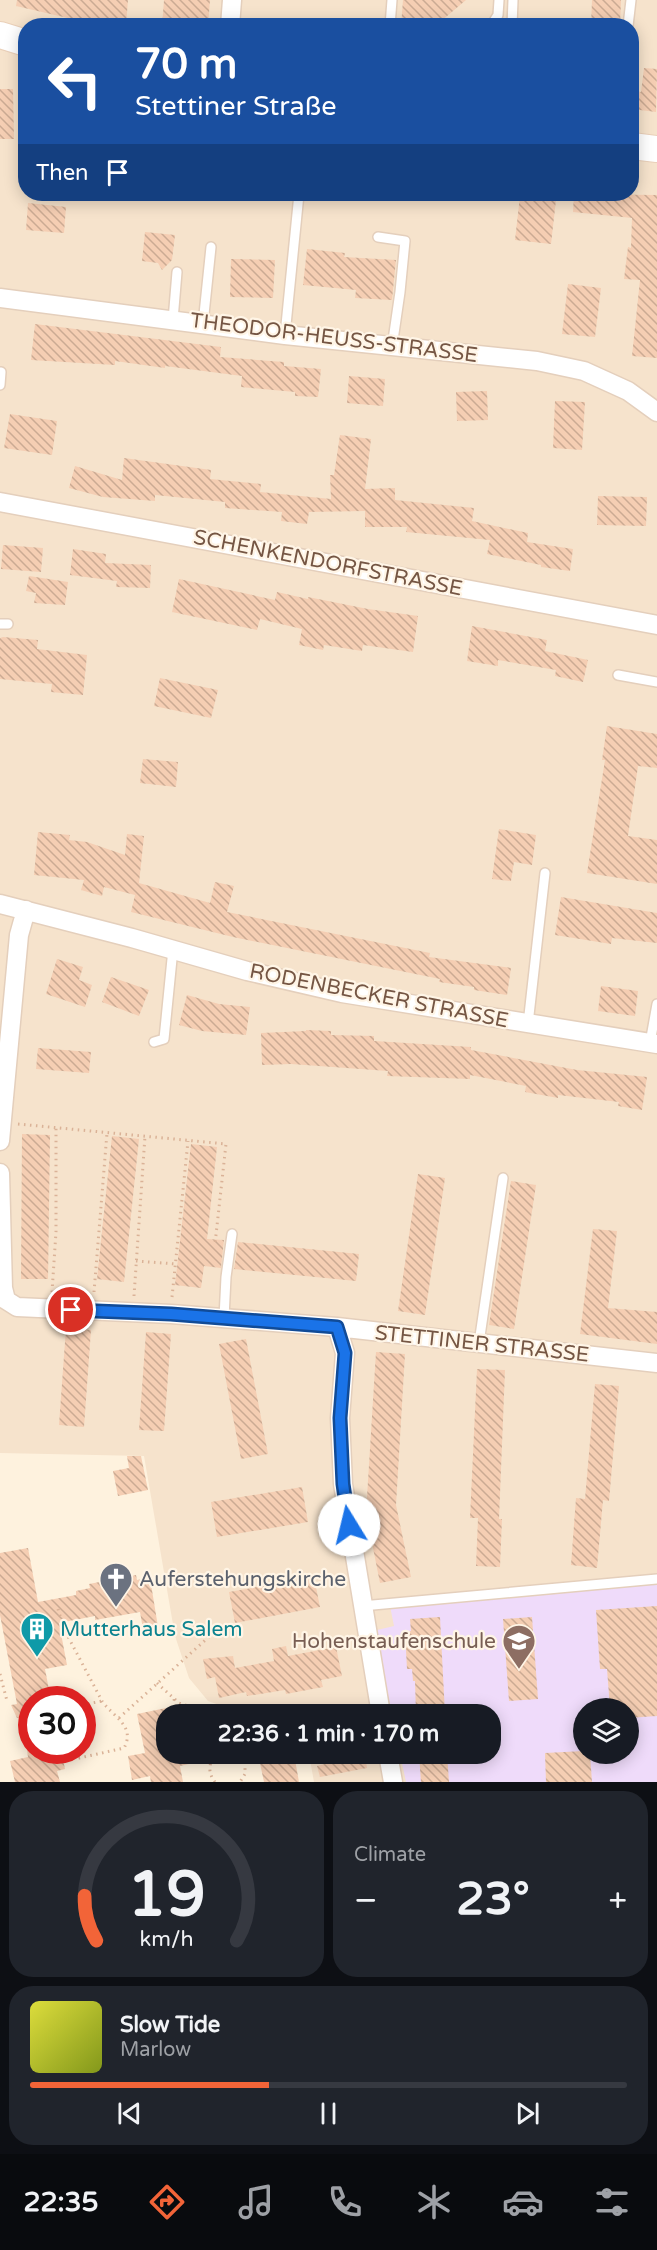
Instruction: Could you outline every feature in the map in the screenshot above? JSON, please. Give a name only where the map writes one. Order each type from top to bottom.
[{"type":"main road","points":[[0,35],[18,41]]},
{"type":"main road","points":[[639,147],[657,149]]},
{"type":"street","points":[[231,18],[232,0]]},
{"type":"street","name":"THEODOR-HEUSS-STRASSE","points":[[0,298],[392,347],[537,361],[584,371],[628,391],[657,412]]},
{"type":"street","name":"SCHENKENDORFSTRASSE","points":[[0,502],[657,625]]},
{"type":"street","name":"RODENBECKER STRASSE","points":[[0,904],[247,971],[342,993],[654,1044]]},
{"type":"street","points":[[0,1141],[20,935],[26,910]]},
{"type":"street","name":"STETTINER STRASSE","points":[[0,1173],[3,1288],[6,1300],[17,1307],[171,1314],[337,1327],[657,1363]]},
{"type":"street","points":[[337,1327],[345,1353],[340,1418],[343,1484],[379,1704]]},
{"type":"street","points":[[390,1764],[393,1782]]},
{"type":"lane","points":[[391,18],[392,0]]},
{"type":"lane","points":[[496,18],[499,0]]},
{"type":"lane","points":[[512,18],[513,0]]},
{"type":"lane","points":[[629,18],[631,0]]},
{"type":"lane","points":[[285,334],[298,201]]},
{"type":"lane","points":[[378,237],[405,241],[392,347]]},
{"type":"lane","points":[[203,324],[210,247]]},
{"type":"lane","points":[[173,320],[177,272]]},
{"type":"lane","points":[[0,385],[1,372]]},
{"type":"lane","points":[[618,675],[657,682]]},
{"type":"lane","points":[[528,1024],[545,873]]},
{"type":"lane","points":[[154,1042],[164,1039],[172,950]]},
{"type":"lane","points":[[654,1044],[657,1004]]},
{"type":"lane","points":[[479,1343],[503,1178]]},
{"type":"lane","points":[[224,1318],[225,1277],[232,1234]]},
{"type":"lane","points":[[362,1606],[657,1579]]},
{"type":"path","points":[[2,1123],[226,1144],[215,1248]]},
{"type":"path","points":[[51,1309],[56,1232],[56,1128]]},
{"type":"path","points":[[92,1311],[107,1133]]},
{"type":"path","points":[[132,1312],[145,1136]]},
{"type":"path","points":[[171,1314],[188,1140]]},
{"type":"path","points":[[136,1261],[176,1264]]},
{"type":"path","points":[[58,1609],[64,1629],[102,1701],[108,1710],[123,1720],[128,1732],[124,1748],[96,1754]]},
{"type":"path","points":[[119,1718],[211,1635]]},
{"type":"path","points":[[0,1674],[7,1701]]},
{"type":"path","points":[[157,1683],[182,1704]]},
{"type":"path","points":[[174,1699],[175,1704]]},
{"type":"path","points":[[96,1702],[102,1701]]},
{"type":"path","points":[[240,1782],[245,1774],[245,1764]]},
{"type":"path","points":[[209,1765],[210,1776],[214,1782]]},
{"type":"shaded area","points":[[0,0],[657,0],[657,1782],[314,1782],[311,1764],[501,1764],[501,1704],[216,1704],[208,1701],[189,1678],[175,1636],[144,1456],[0,1453]]},
{"type":"shaded area","name":"Hohenstaufenschule","points":[[657,1582],[657,1782],[406,1782],[402,1764],[501,1764],[501,1704],[390,1704],[373,1631],[394,1626],[390,1606]]},
{"type":"building","points":[[17,0],[128,0],[127,18],[68,18],[16,6]]},
{"type":"building","points":[[164,0],[210,0],[209,18],[163,18]]},
{"type":"building","points":[[403,0],[466,0],[445,18],[402,18]]},
{"type":"building","points":[[592,0],[621,0],[620,18],[591,18]]},
{"type":"building","points":[[644,68],[657,69],[656,112],[639,110],[639,92],[641,92]]},
{"type":"building","points":[[0,89],[13,89],[14,139],[0,139]]},
{"type":"building","points":[[639,195],[657,195],[657,358],[632,356],[640,280],[624,279],[628,247],[631,248],[632,218],[573,212],[574,201],[639,201]]},
{"type":"building","points":[[519,201],[556,201],[551,244],[515,240]]},
{"type":"building","points":[[28,203],[66,207],[64,233],[26,230]]},
{"type":"building","points":[[145,232],[175,235],[172,260],[162,270],[158,263],[142,261]]},
{"type":"building","points":[[307,249],[345,253],[344,257],[396,260],[392,300],[355,298],[356,290],[303,285]]},
{"type":"building","points":[[231,259],[275,260],[273,298],[230,297]]},
{"type":"building","points":[[568,284],[601,288],[595,337],[562,334]]},
{"type":"building","points":[[35,324],[221,347],[220,357],[284,362],[284,366],[321,369],[318,397],[295,396],[295,392],[241,387],[242,376],[165,366],[165,368],[115,361],[115,365],[31,360]]},
{"type":"building","points":[[349,376],[385,379],[383,406],[347,403]]},
{"type":"building","points":[[487,391],[488,420],[457,421],[456,392]]},
{"type":"building","points":[[555,401],[585,402],[582,450],[553,448]]},
{"type":"building","points":[[10,414],[57,421],[52,455],[4,448]]},
{"type":"building","points":[[340,435],[371,439],[365,489],[395,488],[395,500],[474,508],[472,521],[528,533],[527,542],[573,549],[570,571],[541,567],[541,565],[487,554],[490,540],[406,532],[407,527],[365,527],[365,511],[309,512],[307,524],[281,521],[282,512],[225,508],[225,502],[155,495],[155,501],[103,497],[69,488],[75,466],[122,480],[124,458],[211,470],[210,479],[261,484],[260,492],[331,499],[330,475],[334,475]]},
{"type":"building","points":[[598,496],[647,497],[646,526],[597,525]]},
{"type":"building","points":[[3,545],[43,548],[41,572],[1,569]]},
{"type":"building","points":[[73,549],[106,554],[105,563],[151,565],[150,588],[116,587],[117,581],[70,575]]},
{"type":"building","points":[[29,576],[68,582],[65,605],[34,603],[36,593],[26,591]]},
{"type":"building","points":[[179,579],[275,600],[277,592],[418,616],[413,652],[363,645],[362,651],[324,645],[323,650],[299,645],[302,629],[260,619],[257,630],[172,612]]},
{"type":"building","points":[[472,626],[547,640],[545,651],[588,660],[583,682],[555,676],[556,670],[498,660],[498,666],[467,661]]},
{"type":"building","points":[[0,638],[38,640],[37,649],[87,655],[83,695],[51,692],[52,684],[0,679]]},
{"type":"building","points":[[160,678],[218,690],[211,718],[154,706]]},
{"type":"building","points":[[607,726],[657,734],[657,768],[638,766],[628,836],[657,840],[657,884],[587,873],[605,760],[602,760]]},
{"type":"building","points":[[143,759],[178,762],[176,787],[140,783]]},
{"type":"building","points":[[499,829],[536,835],[532,865],[514,862],[511,881],[492,879]]},
{"type":"building","points":[[38,832],[70,835],[69,840],[87,842],[125,855],[127,834],[144,836],[139,883],[210,903],[215,882],[234,886],[227,912],[430,953],[429,957],[511,968],[507,995],[474,990],[474,987],[439,982],[440,979],[233,937],[131,912],[135,895],[104,887],[102,896],[81,890],[84,880],[34,875]]},
{"type":"building","points":[[561,897],[657,913],[657,943],[612,938],[611,944],[555,935]]},
{"type":"building","points":[[57,959],[83,967],[79,980],[92,985],[85,1007],[46,994]]},
{"type":"building","points":[[111,977],[149,990],[139,1016],[102,1002]]},
{"type":"building","points":[[601,986],[638,991],[635,1016],[598,1011]]},
{"type":"building","points":[[187,995],[219,1004],[250,1007],[246,1035],[202,1031],[179,1025]]},
{"type":"building","points":[[331,1031],[331,1035],[374,1036],[374,1041],[471,1047],[471,1050],[577,1070],[647,1077],[642,1110],[618,1106],[619,1102],[558,1095],[558,1098],[525,1092],[526,1086],[470,1075],[470,1079],[387,1076],[388,1071],[291,1064],[262,1065],[261,1033]]},
{"type":"building","points":[[38,1048],[91,1052],[89,1073],[36,1069]]},
{"type":"building","points":[[22,1134],[50,1135],[48,1279],[21,1279]]},
{"type":"building","points":[[112,1136],[139,1139],[124,1282],[97,1279]]},
{"type":"building","points":[[191,1144],[217,1147],[207,1239],[224,1240],[221,1268],[204,1266],[201,1288],[175,1285]]},
{"type":"building","points":[[418,1174],[445,1178],[425,1315],[398,1311]]},
{"type":"building","points":[[511,1181],[536,1185],[514,1329],[489,1325]]},
{"type":"building","points":[[593,1229],[617,1231],[608,1308],[657,1312],[657,1344],[580,1334]]},
{"type":"building","points":[[238,1242],[359,1254],[356,1281],[234,1269]]},
{"type":"building","points":[[66,1328],[91,1330],[84,1427],[59,1425]]},
{"type":"building","points":[[146,1332],[171,1334],[164,1431],[139,1430]]},
{"type":"building","points":[[246,1339],[268,1454],[241,1459],[219,1344]]},
{"type":"building","points":[[376,1352],[405,1354],[396,1505],[411,1577],[380,1583],[366,1513]]},
{"type":"building","points":[[477,1369],[505,1370],[499,1519],[502,1519],[500,1567],[476,1566],[478,1518],[470,1518]]},
{"type":"building","points":[[595,1384],[619,1386],[609,1501],[603,1500],[597,1568],[571,1565],[576,1498],[585,1499]]},
{"type":"building","points":[[127,1456],[141,1456],[148,1490],[118,1496],[113,1471],[129,1468]]},
{"type":"building","points":[[302,1487],[308,1522],[217,1537],[211,1502]]},
{"type":"building","points":[[28,1548],[38,1602],[76,1595],[76,1591],[90,1588],[89,1584],[136,1575],[137,1580],[150,1578],[159,1633],[144,1635],[140,1612],[95,1620],[95,1616],[59,1623],[67,1665],[45,1669],[48,1686],[18,1686],[17,1718],[11,1705],[17,1704],[0,1615],[0,1553]]},
{"type":"building","points":[[314,1577],[320,1607],[235,1623],[229,1592]]},
{"type":"building","points":[[657,1606],[657,1716],[639,1717],[639,1698],[609,1698],[607,1669],[600,1669],[596,1610]]},
{"type":"building","points":[[440,1617],[444,1704],[416,1704],[415,1681],[413,1681],[412,1669],[407,1669],[405,1632],[411,1631],[410,1619]]},
{"type":"building","points":[[532,1617],[538,1699],[509,1701],[503,1619]]},
{"type":"building","points":[[286,1646],[288,1656],[336,1647],[342,1676],[321,1680],[323,1687],[286,1694],[285,1690],[247,1696],[246,1692],[219,1698],[215,1677],[207,1679],[203,1659],[233,1656],[235,1668],[274,1661],[272,1649]]},
{"type":"building","points":[[156,1710],[156,1764],[189,1764],[180,1766],[183,1782],[151,1782],[150,1776],[132,1780],[128,1756],[145,1753],[137,1714]]},
{"type":"building","points":[[573,1752],[573,1764],[591,1764],[592,1782],[546,1782],[545,1753]]},
{"type":"building","points":[[18,1759],[18,1764],[64,1764],[65,1769],[57,1771],[60,1782],[15,1782],[10,1761]]},
{"type":"building","points":[[260,1764],[296,1764],[299,1782],[264,1782]]},
{"type":"building","points":[[366,1764],[367,1768],[320,1777],[317,1766]]},
{"type":"building","points":[[420,1764],[448,1764],[449,1782],[421,1782]]},
{"type":"place","name":"Auferstehungskirche","points":[[116,1608]]},
{"type":"place","name":"Mutterhaus Salem","points":[[37,1658]]},
{"type":"place","name":"Hohenstaufenschule","points":[[519,1670]]},
{"type":"route","points":[[71,1310],[171,1314],[337,1327],[345,1353],[340,1418],[343,1484],[349,1525]]}]
